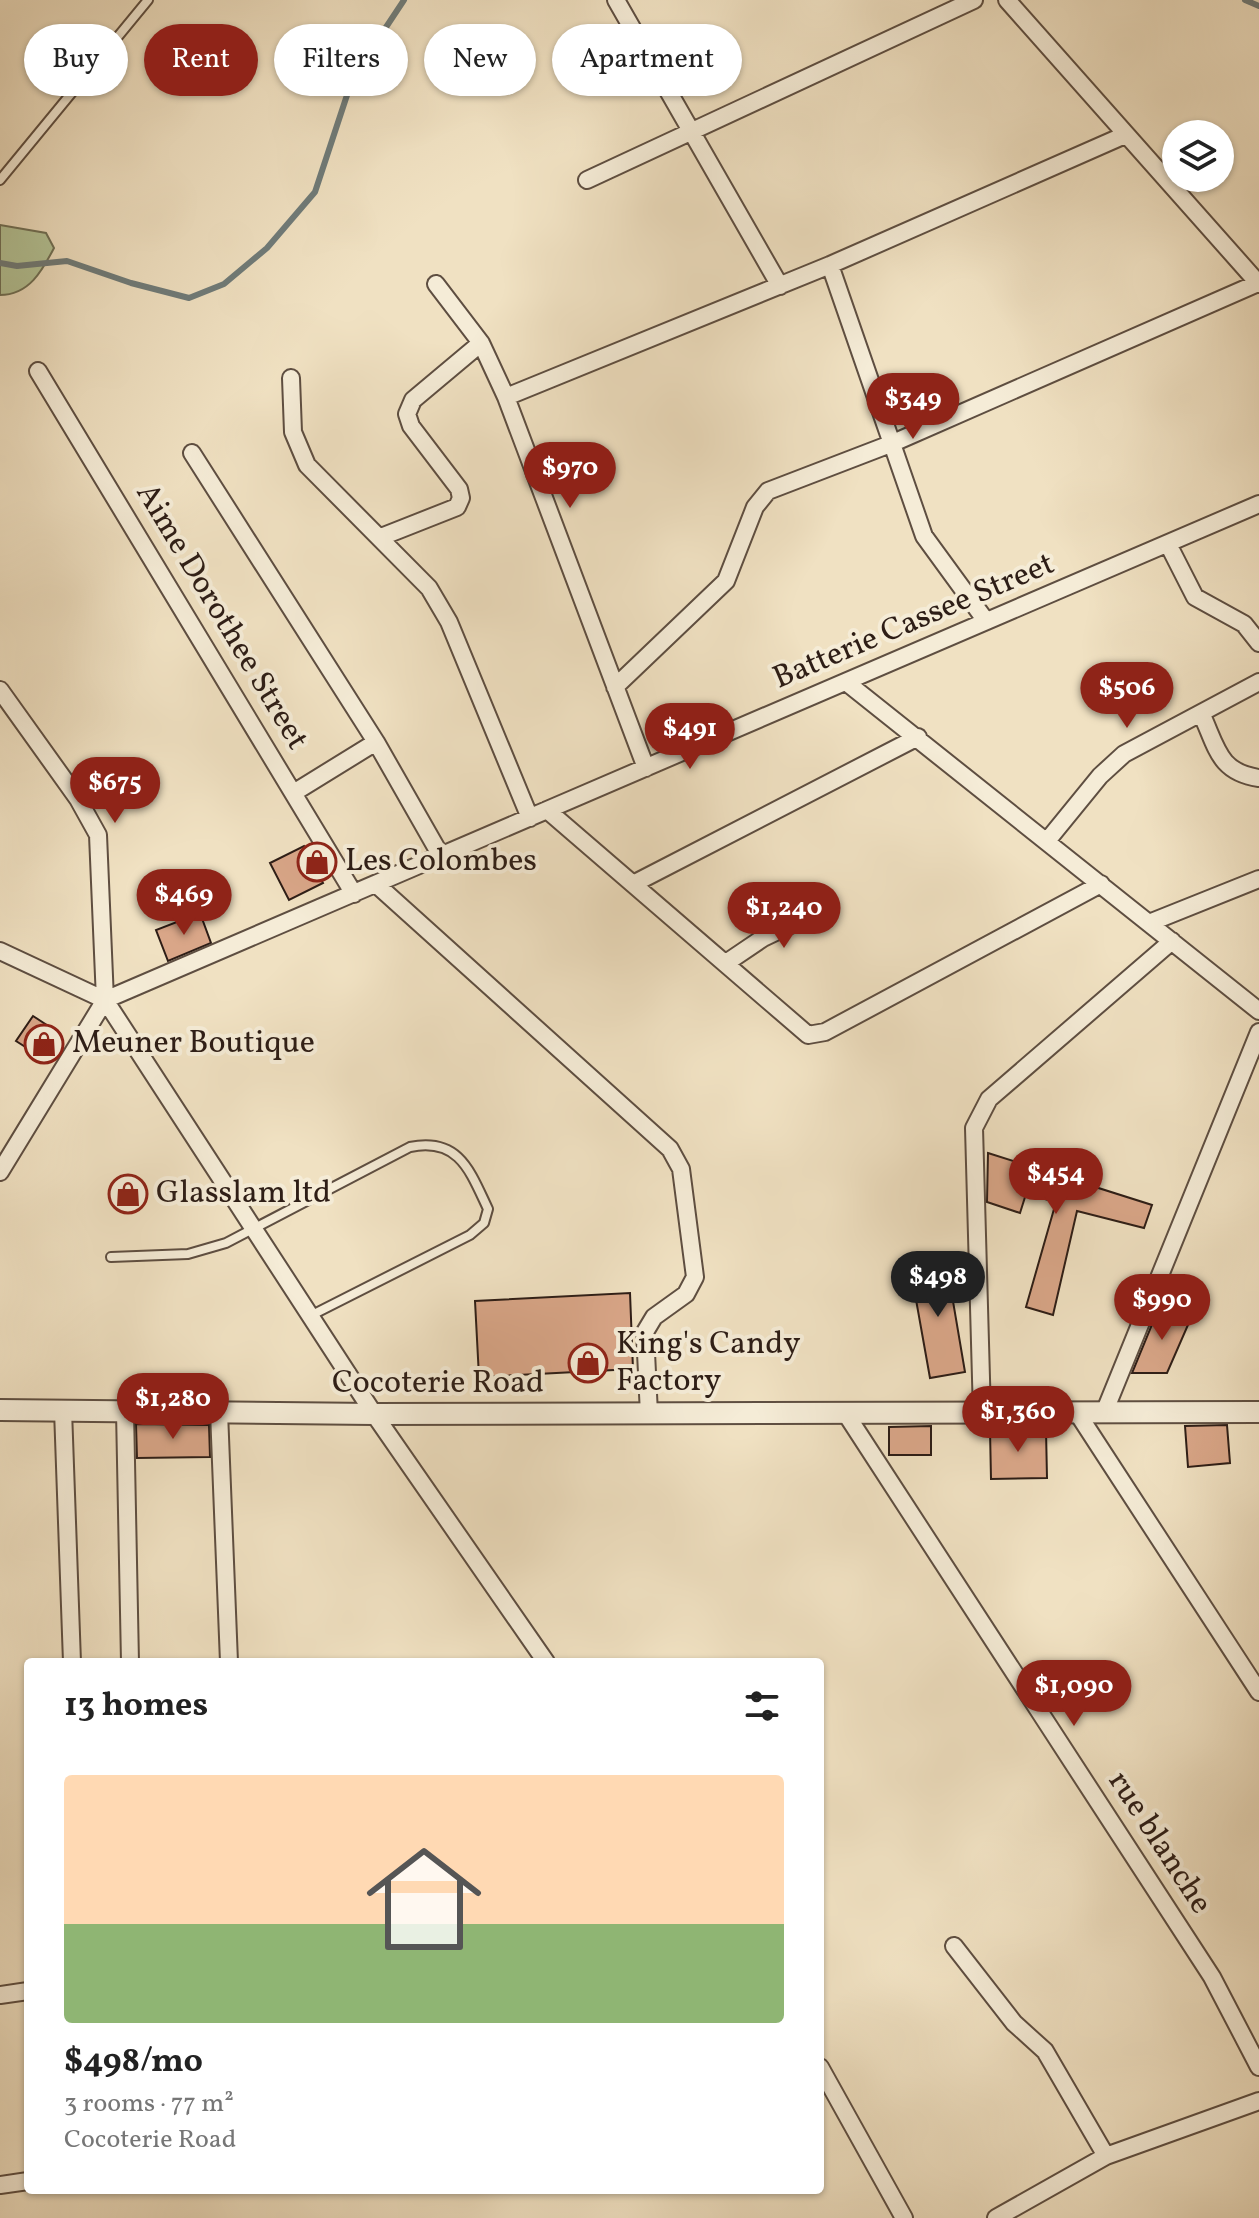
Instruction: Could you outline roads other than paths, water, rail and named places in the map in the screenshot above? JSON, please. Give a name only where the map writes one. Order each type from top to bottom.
[{"type":"street","points":[[616,0],[780,286]]},
{"type":"street","points":[[587,180],[974,0]]},
{"type":"street","points":[[615,687],[726,581],[755,507],[768,491],[893,443],[1259,284],[1007,0]]},
{"type":"street","points":[[506,397],[830,265],[1125,135]]},
{"type":"street","points":[[830,265],[924,536],[986,621]]},
{"type":"street","points":[[436,284],[481,343],[506,397],[646,768]]},
{"type":"street","points":[[381,537],[457,507],[459,489],[411,426],[407,414],[413,400],[481,343]]},
{"type":"street","name":"Aime Dorothee Street","points":[[38,371],[354,894]]},
{"type":"street","points":[[291,378],[293,432],[307,465],[429,588],[449,622],[530,818]]},
{"type":"street","points":[[192,453],[376,742],[441,856]]},
{"type":"street","name":"Batterie Cassee Street","points":[[105,1000],[1259,504]]},
{"type":"street","points":[[1168,544],[1195,597],[1244,624],[1259,643]]},
{"type":"street","points":[[846,682],[1259,1011]]},
{"type":"street","points":[[1047,841],[1100,776],[1124,754],[1259,682]]},
{"type":"street","points":[[0,690],[78,799],[98,835],[105,1000],[374,1414],[543,1658]]},
{"type":"street","points":[[1201,713],[1226,767],[1239,775],[1259,778]]},
{"type":"street","points":[[635,883],[918,737]]},
{"type":"street","points":[[295,792],[376,742]]},
{"type":"street","points":[[547,810],[808,1035],[816,1035],[1101,884]]},
{"type":"street","points":[[1149,923],[1259,879]]},
{"type":"street","points":[[376,884],[670,1149],[681,1169],[695,1277],[686,1294],[654,1317],[645,1332],[649,1414]]},
{"type":"street","points":[[726,963],[763,938],[826,908]]},
{"type":"street","points":[[982,1414],[974,1128],[989,1099],[1172,941]]},
{"type":"street","points":[[0,951],[105,1000]]},
{"type":"street","points":[[0,1172],[105,1000]]},
{"type":"street","points":[[1104,1413],[1259,1032]]},
{"type":"street","name":"Cocoterie Road","points":[[0,1410],[374,1414],[1259,1412]]},
{"type":"street","points":[[63,1410],[72,1658]]},
{"type":"street","points":[[125,1411],[130,1658]]},
{"type":"street","points":[[219,1412],[229,1658]]},
{"type":"street","name":"rue blanche","points":[[846,1414],[1212,1977],[1259,2067]]},
{"type":"street","points":[[1078,1414],[1259,1692]]},
{"type":"street","points":[[954,1946],[1014,2023],[1045,2051],[1106,2156]]},
{"type":"street","points":[[0,1995],[24,1992]]},
{"type":"street","points":[[824,2074],[904,2218]]},
{"type":"street","points":[[996,2218],[1106,2156],[1259,2101]]},
{"type":"street","points":[[0,2185],[24,2182]]},
{"type":"lane","points":[[0,180],[148,0]]},
{"type":"lane","points":[[111,1257],[188,1254],[226,1243],[410,1147],[427,1144],[447,1147],[469,1169],[488,1209],[484,1223],[470,1235],[310,1316]]},
{"type":"waterway","points":[[0,263],[17,266],[67,261],[131,283],[189,298],[224,284],[267,248],[315,192],[353,77],[404,0]]},
{"type":"waterway","points":[[1245,0],[1259,6]]},
{"type":"place","name":"Les Colombes","points":[[317,862]]},
{"type":"place","name":"Meuner Boutique","points":[[44,1044]]},
{"type":"place","name":"Glasslam ltd","points":[[128,1194]]},
{"type":"place","name":"King's Candy Factory","points":[[588,1363]]}]
